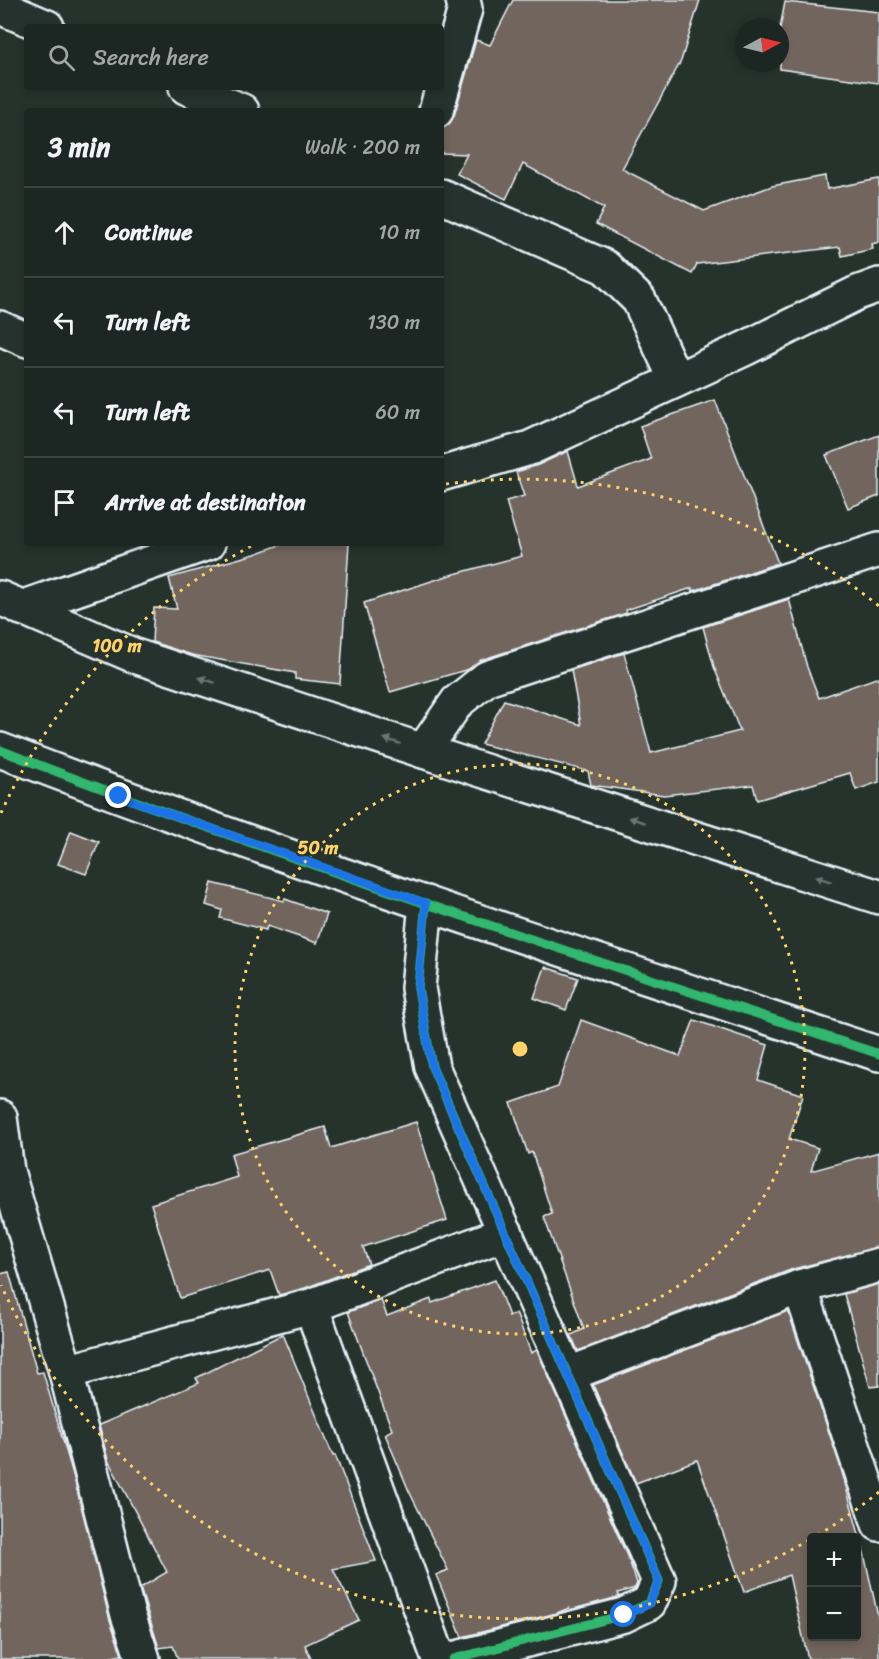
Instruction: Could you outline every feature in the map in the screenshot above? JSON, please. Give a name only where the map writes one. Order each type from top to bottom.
[{"type":"street","points":[[444,83],[465,9],[462,0]]},
{"type":"street","points":[[0,7],[40,24]]},
{"type":"street","points":[[193,90],[235,108]]},
{"type":"street","points":[[437,108],[442,90]]},
{"type":"street","points":[[444,197],[605,267],[639,300],[676,380]]},
{"type":"street","points":[[444,473],[530,448],[746,348],[857,293],[879,285]]},
{"type":"street","points":[[0,328],[24,339]]},
{"type":"street","points":[[11,603],[198,546]]},
{"type":"street","points":[[423,751],[457,702],[487,678],[879,550]]},
{"type":"street","points":[[11,603],[135,656],[879,897]]},
{"type":"street","points":[[0,750],[119,796],[568,953],[879,1054]]},
{"type":"street","points":[[426,903],[418,988],[432,1067],[659,1581],[649,1604],[624,1615],[453,1659]]},
{"type":"street","points":[[0,1117],[11,1227],[66,1372],[128,1615],[142,1659]]},
{"type":"street","points":[[66,1372],[311,1306],[506,1233]]},
{"type":"street","points":[[569,1374],[800,1287],[879,1265]]},
{"type":"street","points":[[800,1287],[879,1524]]},
{"type":"street","points":[[311,1306],[439,1659]]},
{"type":"building","points":[[513,0],[700,0],[681,61],[622,169],[704,211],[772,186],[825,176],[827,189],[879,179],[879,242],[872,244],[873,249],[842,256],[840,247],[697,264],[692,274],[596,224],[604,208],[523,164],[506,199],[457,174],[467,154],[444,153],[444,127],[454,116],[476,40],[490,45]]},
{"type":"building","points":[[785,2],[879,12],[878,83],[789,70],[789,18],[782,18]]},
{"type":"building","points":[[715,400],[778,563],[693,591],[692,588],[626,610],[627,613],[481,660],[469,669],[390,692],[364,603],[447,576],[522,556],[506,501],[524,496],[516,472],[568,451],[578,486],[651,459],[640,426]]},
{"type":"building","points":[[879,435],[879,496],[848,508],[826,455]]},
{"type":"building","points":[[277,546],[349,546],[340,684],[295,679],[295,673],[192,655],[152,642],[154,608],[177,609],[169,578]]},
{"type":"building","points":[[789,599],[807,667],[819,698],[879,677],[879,782],[856,790],[850,773],[757,800],[753,785],[664,795],[591,785],[588,771],[481,744],[504,700],[581,725],[571,670],[624,653],[651,753],[740,731],[714,667],[703,627]]},
{"type":"building","points":[[71,831],[99,842],[86,874],[58,864]]},
{"type":"building","points":[[212,883],[284,901],[285,899],[327,914],[317,943],[267,926],[266,930],[220,918],[222,910],[206,905]]},
{"type":"building","points":[[545,967],[578,978],[566,1010],[534,998]]},
{"type":"building","points":[[581,1020],[680,1056],[694,1020],[768,1045],[758,1080],[803,1095],[789,1139],[818,1148],[811,1171],[879,1152],[879,1247],[793,1269],[578,1351],[571,1335],[584,1329],[544,1217],[552,1214],[532,1152],[528,1154],[511,1103],[558,1087]]},
{"type":"building","points":[[416,1122],[447,1220],[363,1247],[369,1264],[305,1288],[279,1295],[270,1270],[180,1298],[151,1204],[237,1177],[231,1154],[325,1127],[331,1148]]},
{"type":"building","points":[[9,1272],[37,1373],[43,1372],[74,1478],[110,1620],[122,1655],[102,1659],[0,1659],[0,1274]]},
{"type":"building","points":[[495,1280],[509,1316],[516,1313],[531,1353],[537,1350],[637,1583],[635,1588],[618,1593],[618,1597],[462,1637],[436,1575],[448,1570],[409,1491],[385,1434],[392,1430],[348,1312],[381,1300],[387,1316],[431,1299],[432,1303]]},
{"type":"building","points":[[879,1284],[879,1386],[870,1387],[844,1294]]},
{"type":"building","points":[[788,1311],[840,1465],[859,1533],[807,1533],[807,1641],[861,1641],[861,1542],[879,1621],[879,1659],[808,1659],[789,1575],[744,1592],[697,1460],[636,1483],[593,1385]]},
{"type":"building","points":[[283,1334],[333,1456],[335,1455],[376,1561],[333,1569],[359,1620],[305,1645],[311,1659],[178,1659],[173,1646],[159,1648],[140,1588],[167,1572],[108,1460],[99,1425],[199,1383],[196,1378]]},
{"type":"cycle path","points":[[0,750],[328,870],[879,1054]]},
{"type":"cycle path","points":[[426,903],[418,988],[432,1067],[659,1581],[649,1603],[624,1615],[453,1659]]},
{"type":"route","points":[[119,796],[426,903],[418,988],[432,1067],[659,1581],[649,1604],[624,1615]]}]
